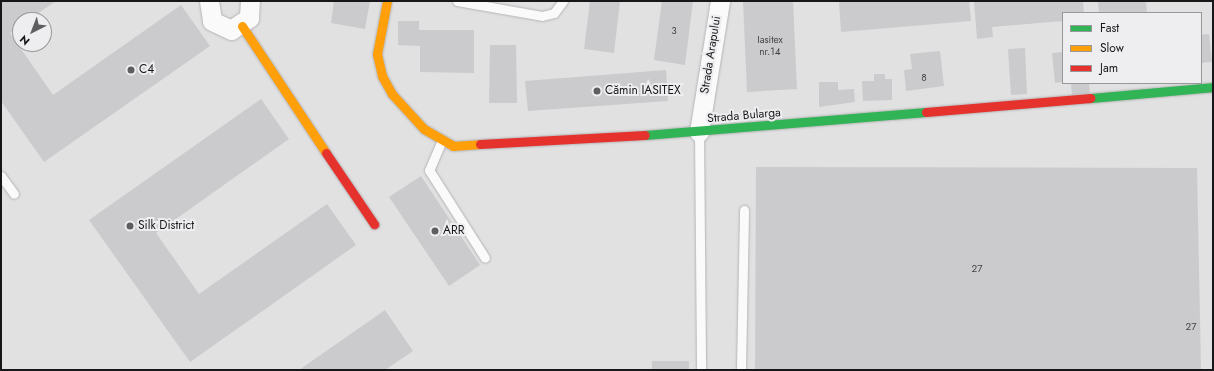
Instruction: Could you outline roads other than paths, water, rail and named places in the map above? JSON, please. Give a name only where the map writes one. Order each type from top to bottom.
[{"type":"street","points":[[209,1],[209,15],[217,26],[232,30],[242,26],[251,12],[250,1]]},
{"type":"street","name":"Strada Bularga","points":[[386,1],[377,54],[382,76],[407,112],[442,140],[453,146],[474,147],[699,132],[1213,87]]},
{"type":"street","name":"Strada Arapului","points":[[699,132],[720,1]]},
{"type":"street","points":[[242,26],[374,224]]},
{"type":"lane","points":[[457,1],[542,16],[554,13],[563,1]]},
{"type":"lane","points":[[699,132],[701,370]]},
{"type":"lane","points":[[442,140],[429,170],[485,258]]},
{"type":"lane","points":[[1,176],[14,194]]},
{"type":"lane","points":[[742,370],[744,210]]},
{"type":"place","name":"C4","points":[[131,70]]},
{"type":"place","name":"Cămin IASITEX","points":[[597,91]]},
{"type":"place","name":"Silk District","points":[[130,226]]},
{"type":"place","name":"ARR","points":[[435,231]]}]
